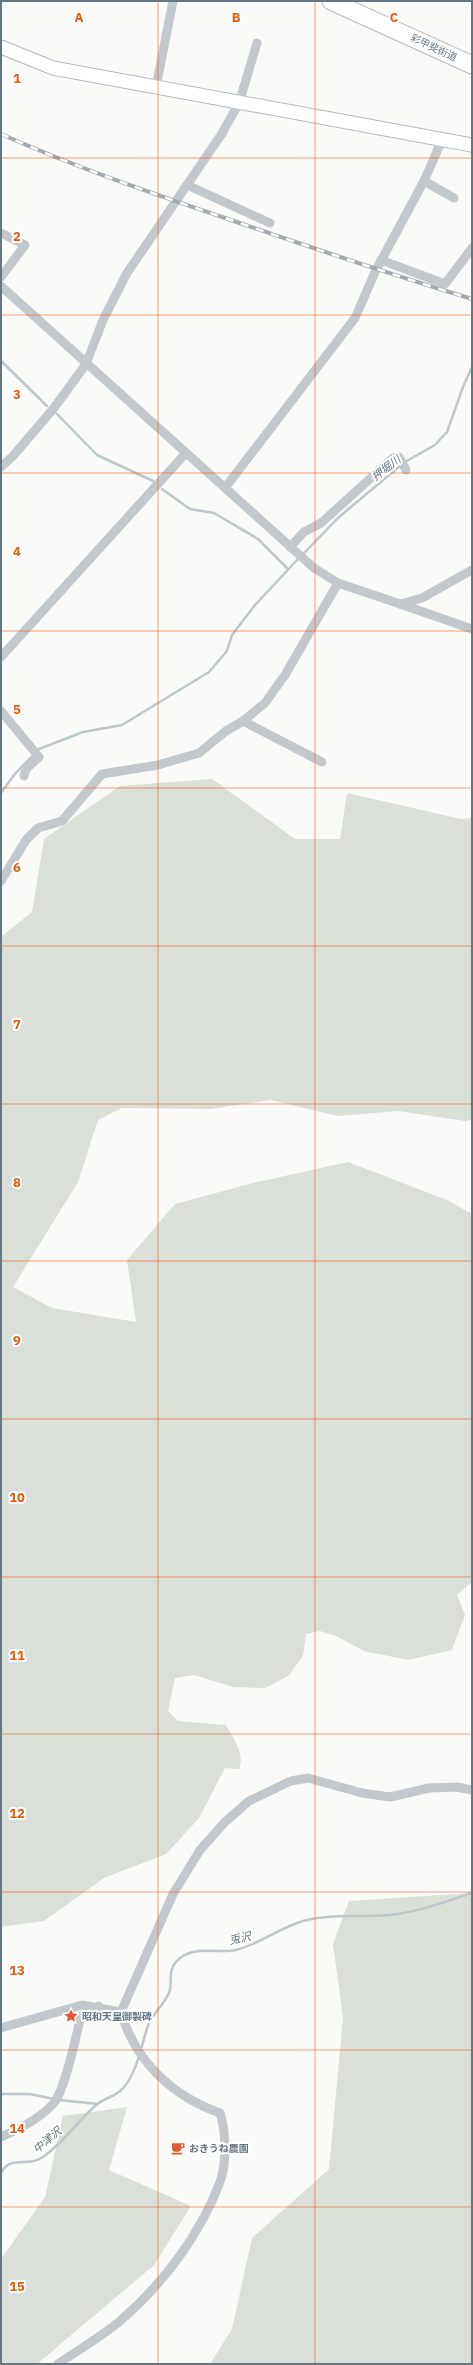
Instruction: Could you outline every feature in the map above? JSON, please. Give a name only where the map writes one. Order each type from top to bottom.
[{"type":"highway","name":"彩甲斐街道","points":[[331,1],[472,65]]},
{"type":"street","points":[[156,87],[173,1]]},
{"type":"street","points":[[1,467],[13,456],[54,408],[86,364],[103,320],[127,274],[221,135],[239,103],[257,43]]},
{"type":"street","points":[[1,48],[53,68],[472,145]]},
{"type":"street","points":[[225,488],[355,318],[381,260],[424,181],[442,140]]},
{"type":"street","points":[[424,181],[454,198]]},
{"type":"street","points":[[187,185],[270,223]]},
{"type":"street","points":[[1,233],[25,244],[1,277]]},
{"type":"street","points":[[381,260],[445,284],[472,248]]},
{"type":"street","points":[[1,286],[314,568],[338,584],[472,629]]},
{"type":"street","points":[[1,657],[186,454]]},
{"type":"street","points":[[290,547],[304,532],[321,523],[392,458],[400,458],[406,469]]},
{"type":"street","points":[[400,604],[422,598],[472,570]]},
{"type":"street","points":[[1,881],[26,840],[38,828],[62,821],[102,774],[184,759],[199,753],[226,731],[243,721],[275,691],[338,584]]},
{"type":"street","points":[[1,711],[39,757],[26,768],[24,776]]},
{"type":"street","points":[[243,721],[322,762]]},
{"type":"street","points":[[58,2364],[120,2321],[152,2290],[187,2247],[221,2181],[226,2136],[220,2113],[186,2098],[152,2068],[140,2054],[127,2032],[121,2012],[177,1888],[200,1850],[225,1822],[249,1801],[291,1781],[308,1778],[362,1793],[390,1797],[429,1788],[457,1787],[472,1790]]},
{"type":"street","points":[[1,2028],[82,2005],[99,2006],[121,2012]]},
{"type":"street","points":[[1,2137],[35,2120],[54,2103],[62,2085],[81,2016],[99,2006]]},
{"type":"shaded area","points":[[212,779],[295,839],[340,839],[347,793],[461,819],[472,818],[472,1120],[465,1121],[398,1111],[338,1116],[270,1100],[211,1109],[122,1108],[98,1120],[78,1182],[13,1287],[52,1308],[136,1322],[127,1260],[175,1204],[253,1183],[348,1162],[447,1200],[472,1214],[472,1582],[457,1595],[465,1615],[452,1650],[408,1660],[364,1651],[336,1636],[320,1631],[306,1634],[303,1656],[288,1676],[265,1688],[233,1687],[194,1675],[175,1678],[168,1711],[178,1721],[226,1725],[240,1752],[241,1757],[239,1769],[225,1768],[199,1818],[166,1854],[104,1878],[44,1921],[1,1927],[1,937],[32,912],[44,839],[120,786]]},
{"type":"shaded area","points":[[472,1893],[472,2364],[210,2364],[232,2329],[252,2238],[329,2169],[343,2018],[333,1944],[349,1901]]},
{"type":"shaded area","points":[[127,2107],[109,2170],[191,2206],[154,2265],[37,2364],[1,2364],[1,2259],[45,2197],[63,2116]]},
{"type":"waterway","points":[[1,361],[47,406]]},
{"type":"waterway","name":"押堀川","points":[[405,462],[435,445],[447,432],[463,387],[472,367]]},
{"type":"waterway","points":[[57,414],[97,455],[153,481]]},
{"type":"waterway","name":"押堀川","points":[[303,554],[339,517],[401,465]]},
{"type":"waterway","points":[[162,489],[190,509],[214,513],[258,539],[288,569]]},
{"type":"waterway","points":[[1,793],[14,775],[39,749],[83,732],[122,725],[209,672],[227,651],[232,635],[255,605],[299,558]]},
{"type":"waterway","name":"兎沢","points":[[141,2049],[150,2021],[169,1993],[173,1966],[182,1956],[197,1951],[236,1950],[253,1944],[303,1921],[335,1916],[379,1916],[400,1914],[472,1893]]},
{"type":"waterway","name":"中津沢","points":[[1,2173],[5,2167],[14,2162],[37,2160],[43,2157],[64,2139],[96,2105],[123,2088],[132,2075],[139,2056]]},
{"type":"waterway","points":[[1,2094],[30,2094],[54,2099]]},
{"type":"waterway","points":[[59,2100],[98,2104]]},
{"type":"railway","points":[[1,134],[85,169],[142,189],[319,250],[472,299]]},
{"type":"place","name":"昭和天皇御製碑","points":[[71,2016]]},
{"type":"place","name":"おきうね農園","points":[[178,2148]]}]
